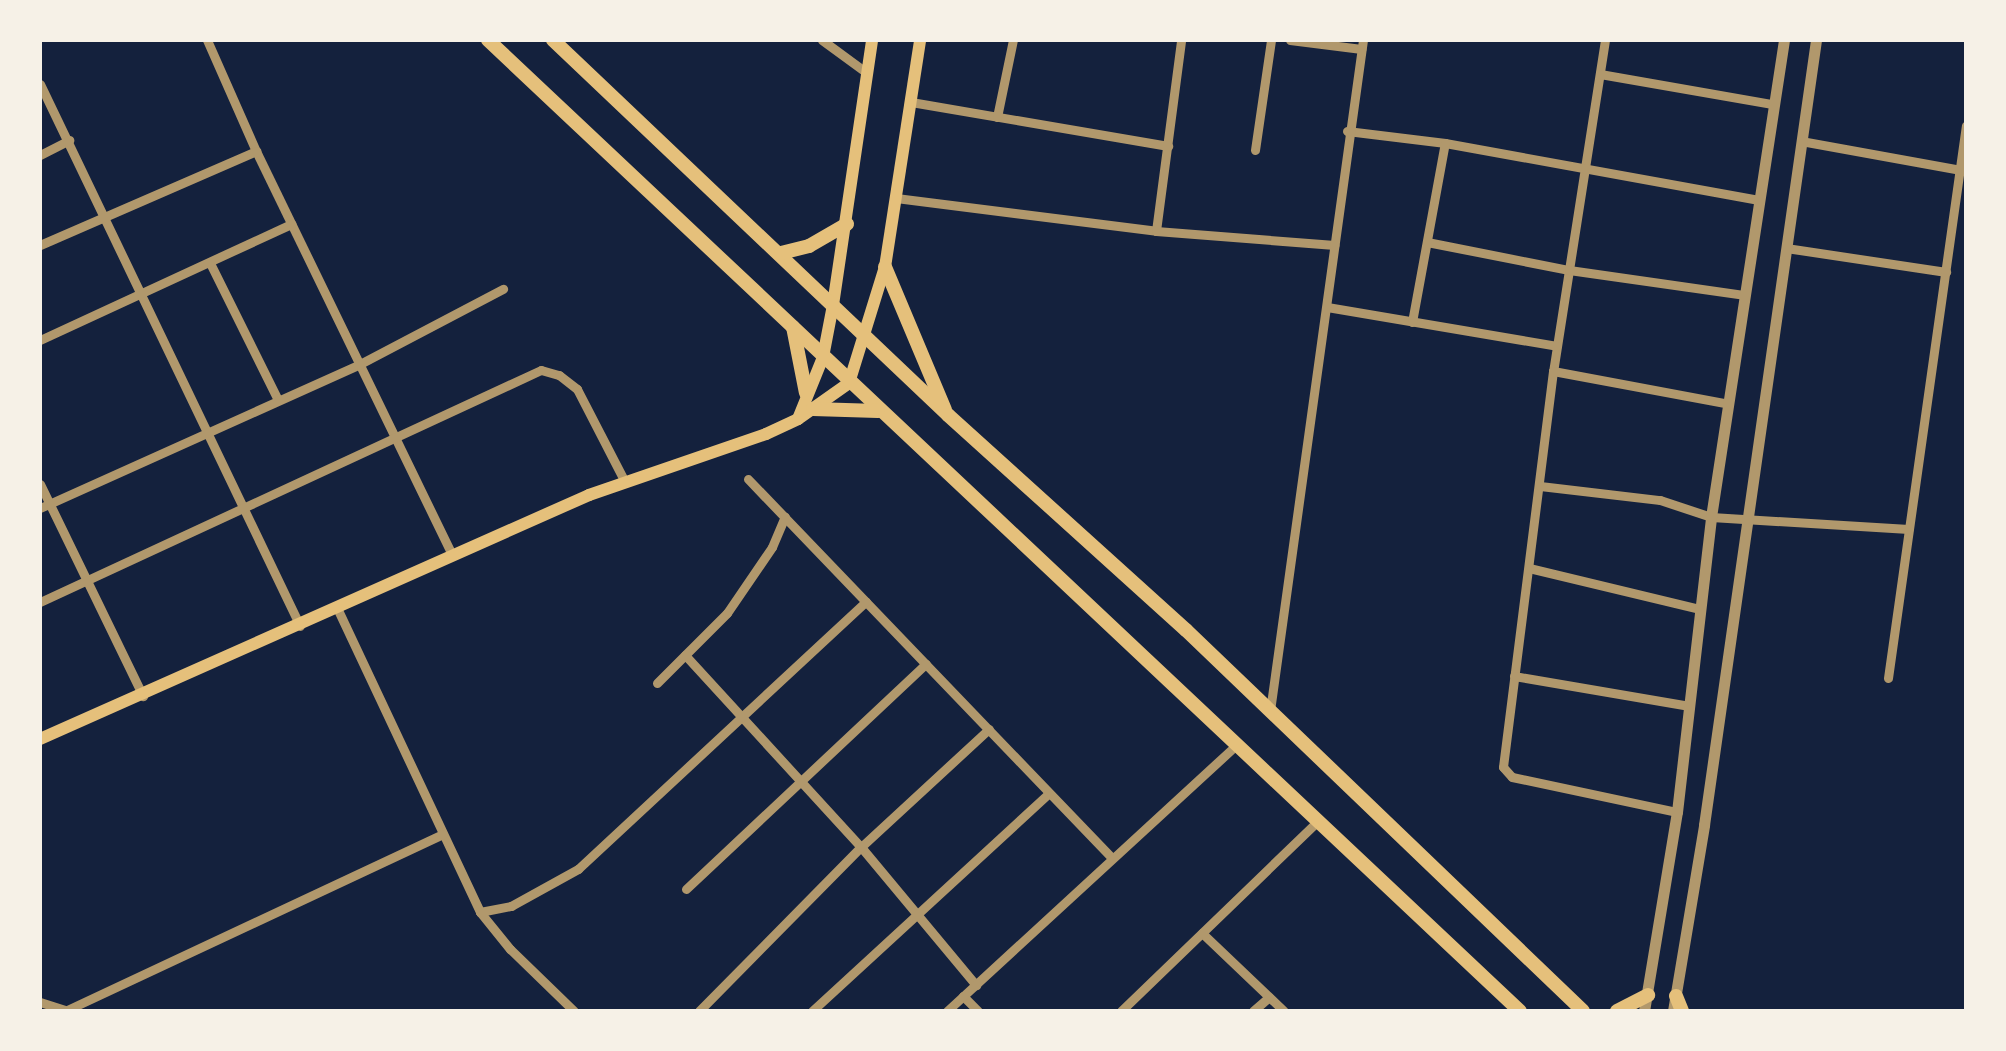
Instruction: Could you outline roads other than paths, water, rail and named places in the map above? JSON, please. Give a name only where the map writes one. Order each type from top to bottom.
[{"type":"main road","points":[[488,40],[1520,1011]]},
{"type":"main road","points":[[554,40],[948,415],[1186,630],[1584,1011]]},
{"type":"main road","points":[[798,418],[822,357],[833,305],[872,40]]},
{"type":"main road","points":[[40,739],[624,480],[748,441],[798,418],[849,383],[886,268],[920,40]]},
{"type":"main road","points":[[781,253],[809,246],[847,224]]},
{"type":"main road","points":[[886,268],[948,415]]},
{"type":"main road","points":[[793,326],[806,393]]},
{"type":"main road","points":[[813,409],[878,411]]},
{"type":"main road","points":[[1616,1011],[1646,1003]]},
{"type":"main road","points":[[1674,1003],[1682,1011]]},
{"type":"street","points":[[207,40],[358,365],[453,556]]},
{"type":"street","points":[[822,40],[868,73]]},
{"type":"street","points":[[997,116],[1012,40]]},
{"type":"street","points":[[1156,231],[1182,40]]},
{"type":"street","points":[[1255,150],[1271,40]]},
{"type":"street","points":[[1270,714],[1347,131],[1362,45],[1290,40]]},
{"type":"street","points":[[1605,40],[1557,346],[1503,767],[1512,777],[1677,812]]},
{"type":"street","points":[[1646,1003],[1677,812],[1711,517],[1784,40]]},
{"type":"street","points":[[1674,1003],[1749,520],[1816,40]]},
{"type":"street","points":[[1600,74],[1772,104]]},
{"type":"street","points":[[40,84],[106,215],[204,435],[300,626]]},
{"type":"street","points":[[910,102],[1168,146]]},
{"type":"street","points":[[1888,678],[1963,170],[1966,125]]},
{"type":"street","points":[[1347,131],[1445,143],[1758,200]]},
{"type":"street","points":[[40,155],[69,140]]},
{"type":"street","points":[[1802,141],[1963,170]]},
{"type":"street","points":[[1412,322],[1445,143]]},
{"type":"street","points":[[40,245],[256,151]]},
{"type":"street","points":[[896,198],[1156,231],[1334,244]]},
{"type":"street","points":[[40,340],[211,265],[291,224]]},
{"type":"street","points":[[1426,242],[1569,270],[1745,295]]},
{"type":"street","points":[[1786,248],[1946,272]]},
{"type":"street","points":[[211,265],[278,400]]},
{"type":"street","points":[[45,506],[358,365],[503,289]]},
{"type":"street","points":[[1326,307],[1557,346]]},
{"type":"street","points":[[40,602],[239,506],[541,370],[570,381],[577,389],[624,480]]},
{"type":"street","points":[[1554,371],[1730,404]]},
{"type":"street","points":[[748,479],[1111,856]]},
{"type":"street","points":[[40,484],[45,506],[144,696]]},
{"type":"street","points":[[1540,486],[1660,500],[1711,517],[1909,529]]},
{"type":"street","points":[[656,683],[728,612],[772,547],[784,518]]},
{"type":"street","points":[[1529,568],[1700,609]]},
{"type":"street","points":[[480,912],[511,906],[578,869],[866,602]]},
{"type":"street","points":[[338,610],[480,912],[510,949],[574,1011]]},
{"type":"street","points":[[685,656],[861,848],[976,985]]},
{"type":"street","points":[[686,889],[926,664]]},
{"type":"street","points":[[1514,676],[1689,706]]},
{"type":"street","points":[[698,1011],[861,848],[989,730]]},
{"type":"street","points":[[947,1011],[1236,745]]},
{"type":"street","points":[[812,1011],[1048,794]]},
{"type":"street","points":[[1121,1011],[1318,820]]},
{"type":"street","points":[[40,1002],[66,1011],[443,834]]},
{"type":"street","points":[[1202,933],[1284,1011]]},
{"type":"street","points":[[963,996],[978,1011]]},
{"type":"street","points":[[1253,1011],[1269,997]]}]
